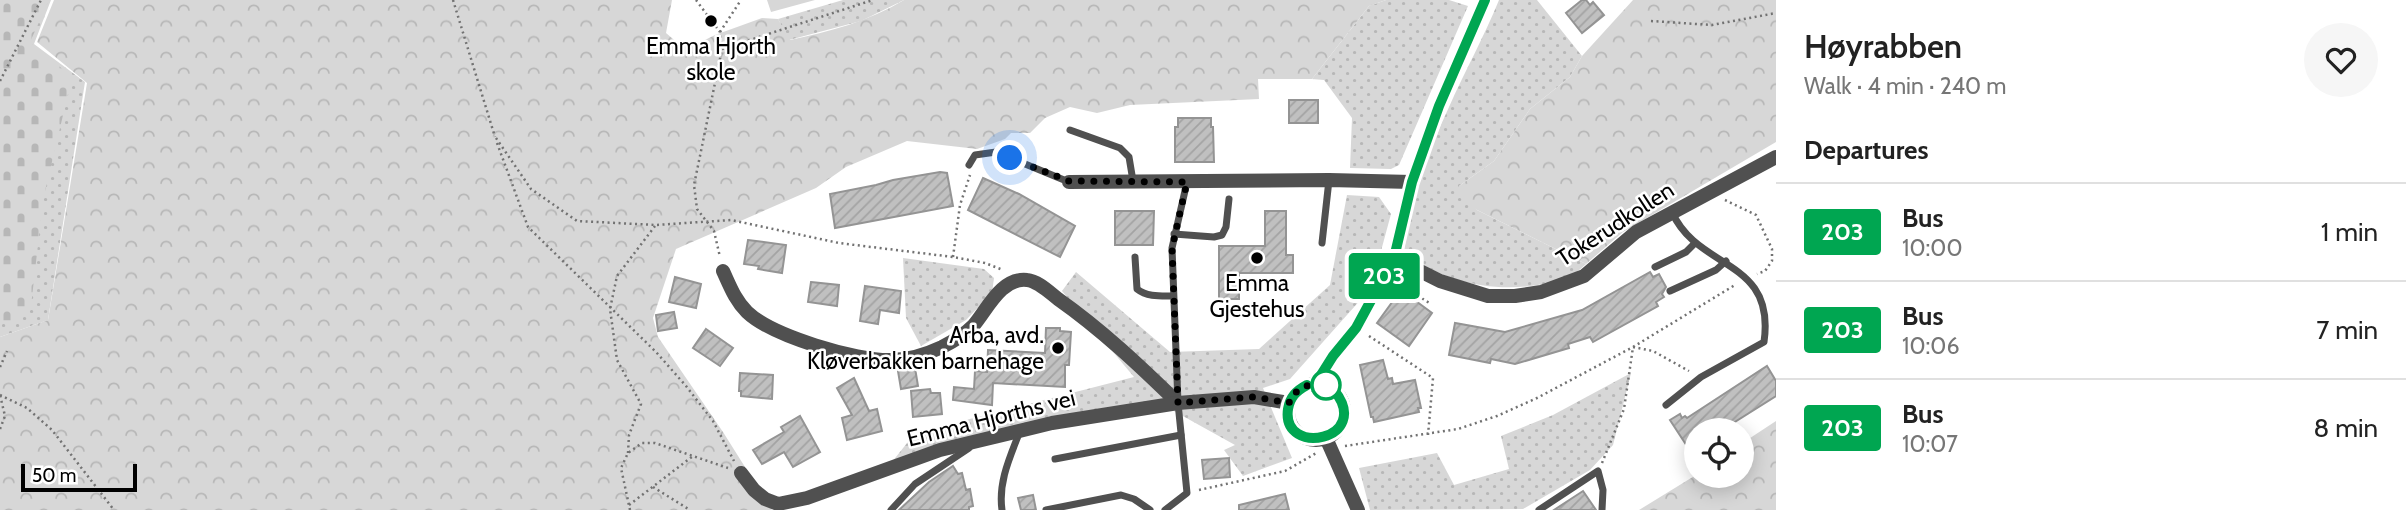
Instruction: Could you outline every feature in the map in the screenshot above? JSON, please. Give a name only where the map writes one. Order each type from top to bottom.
[{"type":"street","points":[[1329,443],[1301,436],[1294,430],[1287,414],[1289,403],[1298,390],[1316,383],[1333,356],[1356,328],[1394,258],[1412,182],[1439,106],[1485,0]]},
{"type":"street","name":"Tokerudkollen","points":[[1394,258],[1440,281],[1488,296],[1541,292],[1584,276],[1636,232],[1776,157]]},
{"type":"street","points":[[1069,181],[1412,182]]},
{"type":"street","points":[[723,271],[734,296],[764,325],[791,337],[870,359],[894,360],[916,356],[943,346],[970,328],[1002,289],[1015,281],[1028,280],[1041,286],[1088,320],[1178,403]]},
{"type":"street","points":[[1316,383],[1334,390],[1343,407],[1340,426],[1329,443]]},
{"type":"street","name":"Emma Hjorths vei","points":[[741,473],[760,495],[778,504],[807,498],[940,450],[1052,423],[1178,403],[1254,397],[1289,403]]},
{"type":"street","points":[[1329,443],[1358,510]]},
{"type":"lane","points":[[1070,130],[1120,148],[1129,157],[1133,181]]},
{"type":"lane","points":[[969,164],[975,155],[996,152],[1069,181]]},
{"type":"lane","points":[[1322,243],[1329,180]]},
{"type":"lane","points":[[1165,510],[1187,493],[1178,403],[1172,248],[1187,182]]},
{"type":"lane","points":[[1174,234],[1214,237],[1222,235],[1226,227],[1229,198]]},
{"type":"lane","points":[[1666,405],[1701,377],[1764,342],[1769,325],[1767,304],[1761,290],[1742,270],[1695,243],[1671,211]]},
{"type":"lane","points":[[1655,267],[1686,252],[1695,243]]},
{"type":"lane","points":[[1135,257],[1137,289],[1150,295],[1172,296]]},
{"type":"lane","points":[[1671,291],[1716,270],[1726,261]]},
{"type":"lane","points":[[1002,510],[1002,480],[1020,431]]},
{"type":"lane","points":[[1055,460],[1181,435]]},
{"type":"lane","points":[[891,510],[915,484],[981,440]]},
{"type":"lane","points":[[1539,510],[1598,471],[1602,510]]},
{"type":"lane","points":[[1046,510],[1121,495],[1134,499],[1150,510]]},
{"type":"path","points":[[0,81],[41,0]]},
{"type":"path","points":[[453,0],[495,138],[528,227],[656,352],[686,386],[713,421],[741,473]]},
{"type":"path","points":[[696,0],[720,32],[722,49],[694,185],[697,209],[715,231],[723,271]]},
{"type":"path","points":[[720,32],[741,0]]},
{"type":"path","points":[[722,49],[873,0]]},
{"type":"path","points":[[1651,21],[1712,26],[1776,13]]},
{"type":"path","points":[[495,138],[531,189],[576,221],[656,225],[731,220],[839,243],[953,257],[1001,269],[1015,281]]},
{"type":"path","points":[[953,257],[960,205],[971,170],[969,164]]},
{"type":"path","points":[[1187,493],[1285,471],[1329,443],[1428,435],[1458,429],[1507,411],[1633,347],[1747,278],[1765,271],[1772,261],[1772,249],[1756,215],[1723,200],[1711,190]]},
{"type":"path","points":[[656,225],[617,276],[610,309],[617,360],[641,404],[629,435],[628,453],[621,468],[629,508],[693,456]]},
{"type":"path","points":[[1414,279],[1415,294],[1431,304]]},
{"type":"path","points":[[1368,335],[1433,378],[1428,435]]},
{"type":"path","points":[[1633,347],[1653,351],[1701,377]]},
{"type":"path","points":[[1598,471],[1624,409],[1633,347]]},
{"type":"path","points":[[0,367],[7,351]]},
{"type":"path","points":[[0,394],[5,416],[0,429]]},
{"type":"path","points":[[0,394],[27,408],[52,430],[114,510]]},
{"type":"path","points":[[628,453],[642,443],[655,443],[741,473]]},
{"type":"path","points":[[653,487],[690,510]]},
{"type":"green space","points":[[0,0],[51,0],[34,44],[85,82],[48,320],[0,337]]},
{"type":"green space","points":[[0,0],[49,0],[30,42],[72,77],[43,200],[31,306],[11,323],[0,324]]},
{"type":"green space","points":[[54,0],[672,0],[666,33],[680,45],[695,45],[762,18],[778,19],[790,40],[805,37],[863,20],[904,0],[1386,0],[1369,6],[1312,79],[1258,79],[1259,99],[1130,105],[1097,113],[1070,107],[1045,118],[1030,133],[1011,133],[1005,139],[977,149],[907,141],[846,167],[816,188],[676,249],[653,318],[658,337],[772,510],[0,510],[0,337],[48,320],[87,83],[37,42]]},
{"type":"green space","points":[[767,0],[815,0],[771,12]]},
{"type":"green space","points":[[843,0],[904,0],[861,21],[789,40],[778,19]]},
{"type":"green space","points":[[1386,0],[1449,0],[1468,6],[1399,165],[1391,169],[1350,168],[1352,118],[1324,80],[1312,79],[1369,6]]},
{"type":"green space","points":[[1499,0],[1537,0],[1582,56],[1570,77],[1530,109],[1494,161],[1459,186],[1477,210],[1586,264],[1564,278],[1529,286],[1491,286],[1454,279],[1419,262],[1404,251],[1421,177],[1434,142]]},
{"type":"green space","points":[[1633,0],[1776,0],[1776,142],[1623,232],[1586,264],[1477,210],[1455,193],[1459,186],[1494,161],[1530,109],[1570,77],[1582,56]]},
{"type":"green space","points":[[1347,195],[1379,197],[1391,214],[1371,288],[1290,379],[1263,388],[1292,458],[1243,476],[1224,450],[1235,445],[1154,400],[892,462],[915,433],[1134,377],[1062,291],[1076,272],[1170,352],[1259,349],[1330,285]]},
{"type":"green space","points":[[903,258],[984,269],[994,278],[992,293],[966,320],[921,346],[906,318]]},
{"type":"green space","points":[[1631,373],[1613,445],[1590,470],[1523,509],[1370,510],[1359,468],[1437,453],[1454,485],[1509,469],[1501,436],[1553,415]]},
{"type":"green space","points":[[1776,421],[1776,510],[1639,510],[1684,482],[1684,488],[1754,488],[1754,435]]},
{"type":"building","points":[[1582,0],[1586,0],[1590,5],[1593,2],[1604,15],[1582,33],[1566,13]]},
{"type":"building","points":[[1289,100],[1318,100],[1318,123],[1289,123]]},
{"type":"building","points":[[1178,118],[1211,118],[1214,162],[1175,162],[1175,127],[1178,127]]},
{"type":"building","points":[[940,172],[947,173],[953,206],[835,228],[830,194]]},
{"type":"building","points":[[983,178],[1019,194],[1075,226],[1060,257],[968,210]]},
{"type":"building","points":[[1115,211],[1154,211],[1153,245],[1115,245]]},
{"type":"building","points":[[1265,211],[1286,211],[1286,255],[1293,255],[1293,273],[1239,273],[1239,299],[1219,299],[1219,246],[1265,246]]},
{"type":"building","points":[[748,240],[786,245],[782,273],[744,264]]},
{"type":"building","points":[[1650,272],[1653,277],[1659,274],[1666,287],[1662,294],[1664,297],[1656,302],[1658,306],[1593,342],[1590,337],[1568,344],[1569,348],[1515,364],[1491,359],[1490,363],[1449,355],[1455,323],[1505,332],[1582,310]]},
{"type":"building","points":[[675,277],[701,284],[696,308],[669,302]]},
{"type":"building","points":[[811,282],[839,285],[837,306],[808,302]]},
{"type":"building","points":[[865,286],[901,291],[899,313],[880,310],[878,324],[860,321]]},
{"type":"building","points":[[1401,290],[1432,313],[1409,346],[1377,323]]},
{"type":"building","points":[[674,312],[677,328],[658,331],[656,315]]},
{"type":"building","points":[[1046,328],[1060,328],[1060,331],[1071,332],[1069,365],[1065,365],[1065,387],[993,383],[992,405],[953,400],[954,387],[974,389],[975,371],[987,372],[988,350],[1045,353]]},
{"type":"building","points":[[706,329],[733,348],[720,366],[693,348]]},
{"type":"building","points":[[1383,360],[1388,379],[1392,378],[1393,384],[1415,380],[1421,408],[1418,408],[1419,412],[1374,422],[1360,365]]},
{"type":"building","points":[[1767,366],[1776,381],[1776,396],[1741,418],[1687,418]]},
{"type":"building","points":[[915,368],[918,386],[901,389],[898,371]]},
{"type":"building","points":[[740,373],[773,375],[772,399],[741,396]]},
{"type":"building","points":[[854,378],[869,411],[877,409],[882,431],[847,440],[842,418],[852,415],[837,388]]},
{"type":"building","points":[[930,389],[931,393],[940,393],[942,414],[913,417],[911,391]]},
{"type":"building","points":[[1680,414],[1682,418],[1685,416],[1684,442],[1670,420]]},
{"type":"building","points":[[800,416],[820,452],[793,467],[784,452],[762,464],[753,450],[784,432],[781,427]]},
{"type":"building","points":[[1229,458],[1230,477],[1204,479],[1202,460]]},
{"type":"building","points":[[953,466],[958,474],[962,473],[966,490],[970,489],[973,506],[969,507],[969,510],[899,510],[929,482]]},
{"type":"building","points":[[1583,491],[1596,510],[1554,510]]},
{"type":"building","points":[[1285,494],[1289,510],[1239,510],[1239,505]]},
{"type":"building","points":[[1033,495],[1036,510],[1021,510],[1018,498]]},
{"type":"bus line","name":"203","points":[[1307,385],[1298,390],[1289,403],[1289,423],[1301,436],[1326,438],[1340,426],[1343,407],[1334,390],[1316,383],[1333,356],[1356,328],[1394,258],[1412,182],[1439,106],[1485,0]]},
{"type":"place","name":"Emma Hjorth skole","points":[[711,21]]},
{"type":"place","name":"Emma Gjestehus","points":[[1257,258]]},
{"type":"place","name":"Arba, avd. Kløverbakken barnehage","points":[[1058,348]]},
{"type":"route","points":[[1010,158],[1069,181],[1187,182],[1172,248],[1178,403],[1254,397],[1289,403],[1298,390],[1307,385],[1326,385]]}]
